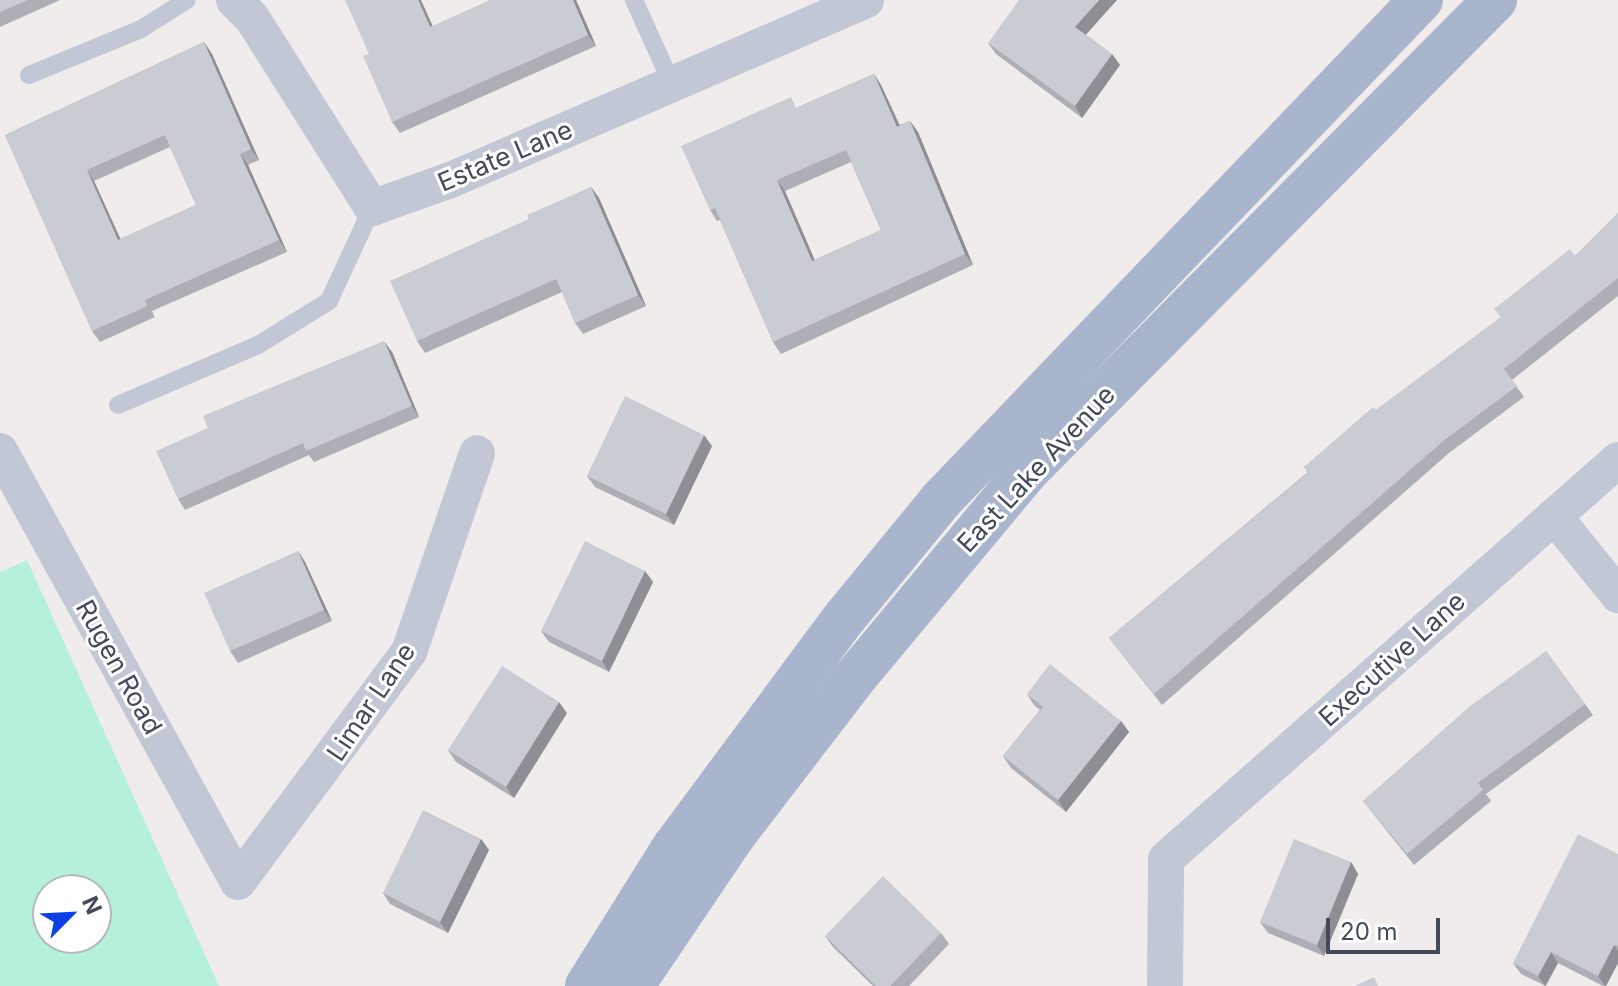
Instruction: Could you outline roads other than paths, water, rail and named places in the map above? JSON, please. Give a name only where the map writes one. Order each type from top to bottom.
[{"type":"main road","name":"East Lake Avenue","points":[[587,986],[674,847],[845,617],[941,500],[1421,0]]},
{"type":"main road","name":"East Lake Avenue","points":[[632,986],[734,835],[806,740],[1025,473],[1495,0]]},
{"type":"street","points":[[234,0],[252,18],[372,208]]},
{"type":"street","name":"Estate Lane","points":[[372,208],[453,179],[866,0]]},
{"type":"street","name":"Rugen Road","points":[[0,451],[238,882]]},
{"type":"street","name":"Limar Lane","points":[[238,882],[409,652],[477,453]]},
{"type":"street","name":"Executive Lane","points":[[1165,986],[1166,859],[1618,460]]},
{"type":"street","points":[[1554,516],[1618,595]]},
{"type":"lane","points":[[29,75],[141,29],[187,0]]},
{"type":"lane","points":[[634,0],[672,84]]},
{"type":"lane","points":[[118,405],[258,345],[329,301],[372,208]]}]
